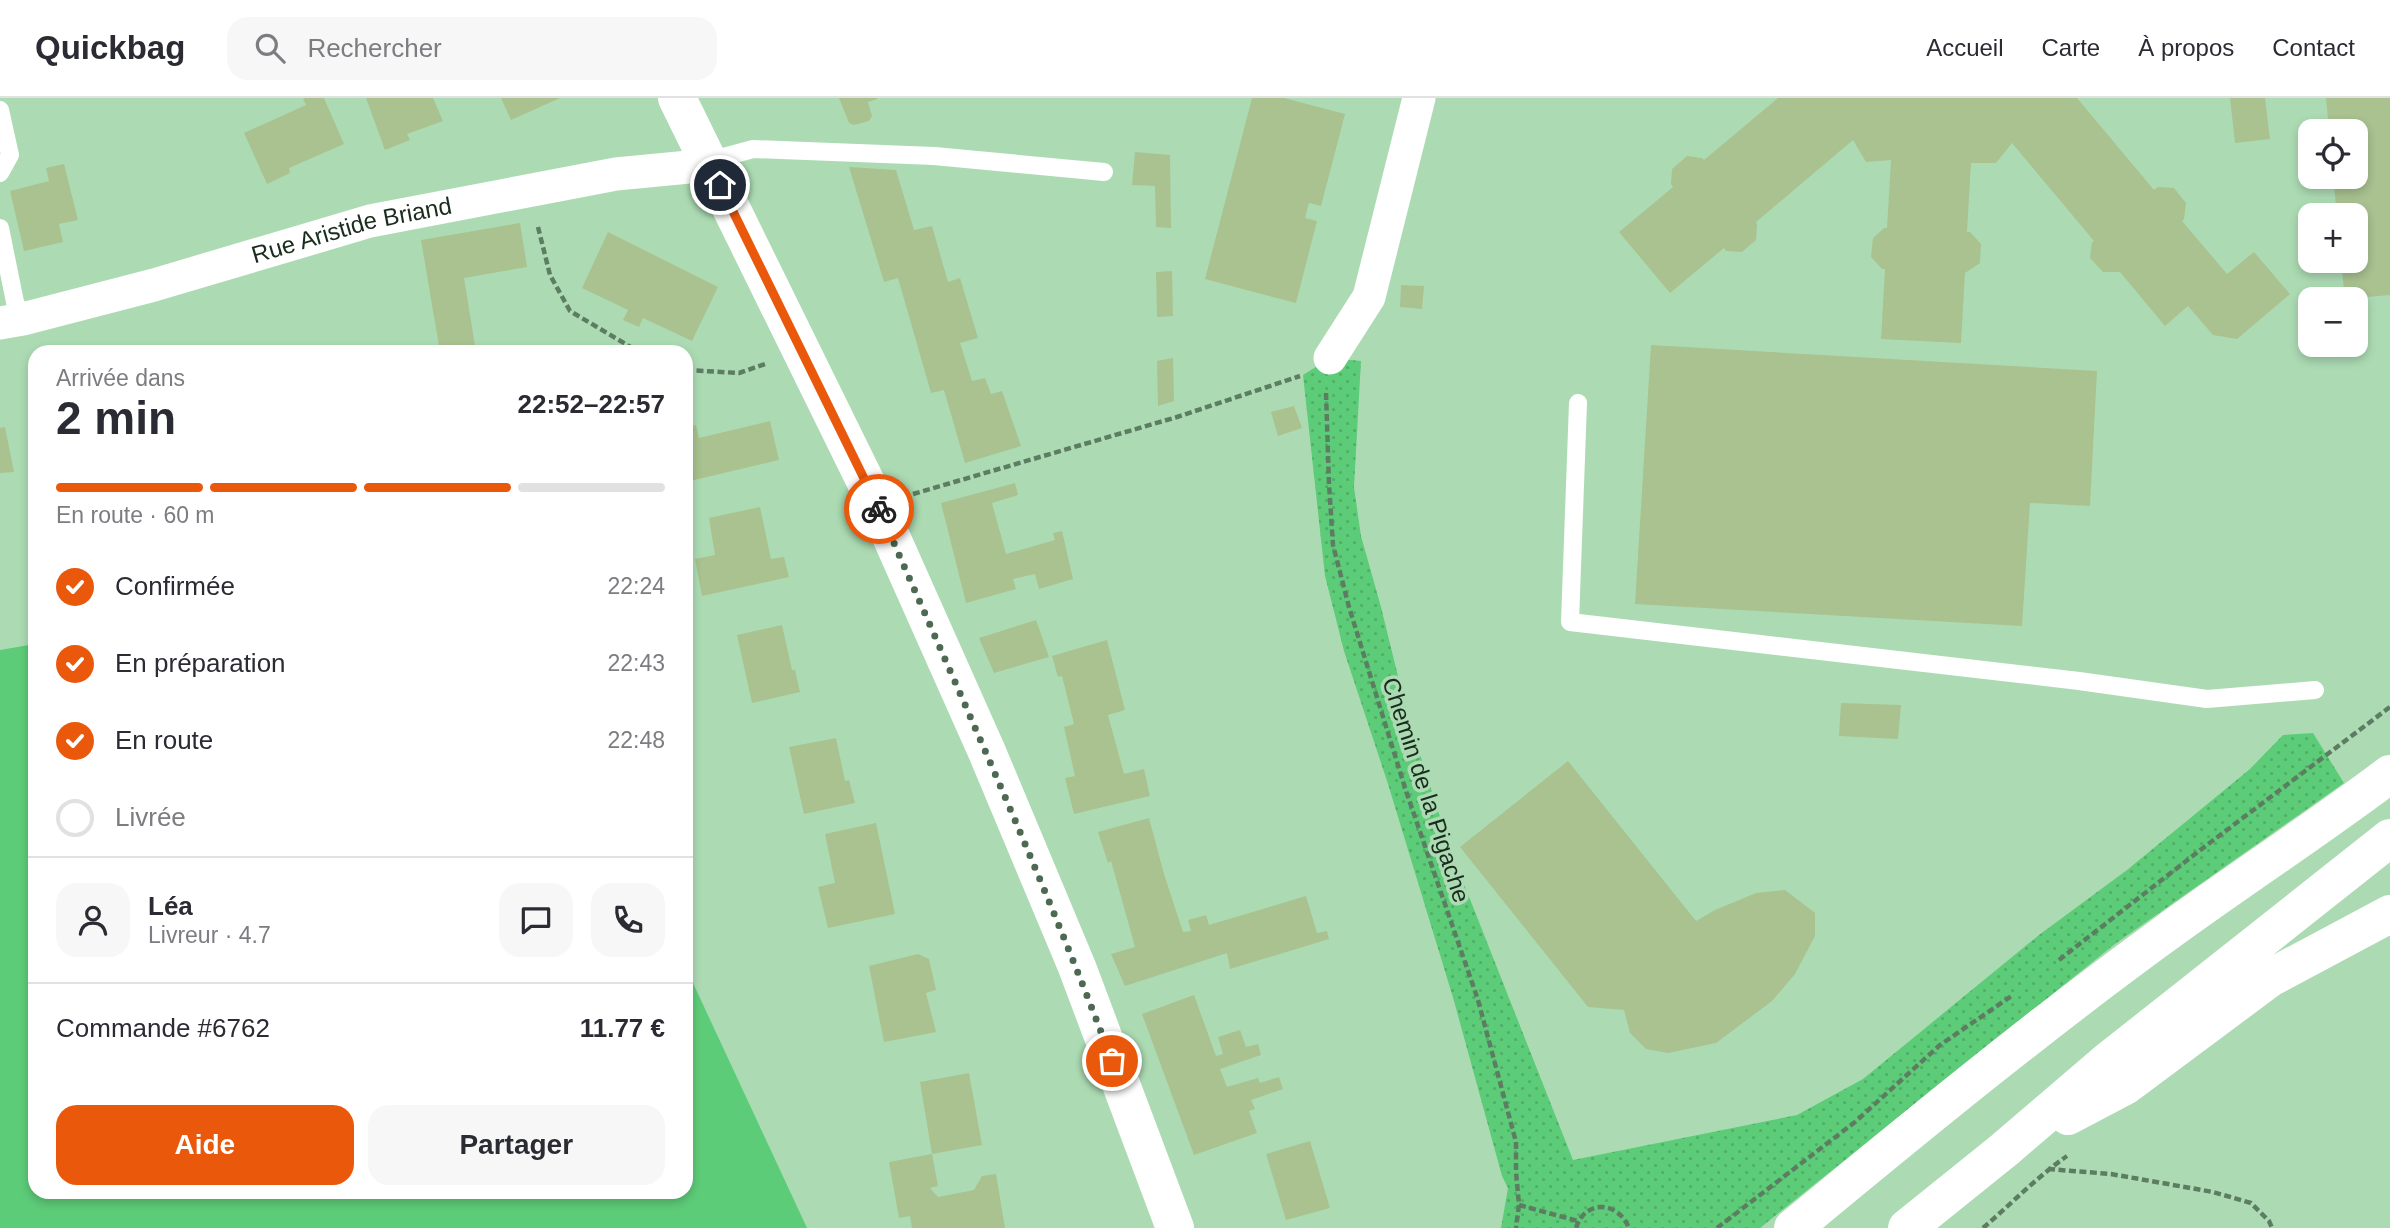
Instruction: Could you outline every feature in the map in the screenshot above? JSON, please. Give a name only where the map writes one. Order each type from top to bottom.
[{"type":"main road","points":[[677,98],[877,505],[987,752],[1077,967],[1175,1228]]},
{"type":"main road","points":[[1793,1228],[1942,1105],[2165,933],[2390,774]]},
{"type":"main road","points":[[1907,1228],[2108,1061],[2390,838]]},
{"type":"main road","points":[[2004,1150],[2124,1086],[2270,978],[2390,915]]},
{"type":"street","points":[[1330,358],[1369,297],[1419,98]]},
{"type":"street","name":"Rue Aristide Briand","points":[[11,321],[154,285],[370,221],[615,174],[689,167],[709,161]]},
{"type":"lane","points":[[0,110],[10,155],[0,173]]},
{"type":"lane","points":[[709,161],[753,149],[934,156],[1104,172]]},
{"type":"lane","points":[[0,228],[15,302],[11,321]]},
{"type":"lane","points":[[1578,403],[1570,622],[2079,681],[2207,699],[2315,690]]},
{"type":"path","points":[[529,191],[550,275],[570,312],[627,345]]},
{"type":"path","points":[[693,370],[738,373],[802,351]]},
{"type":"path","points":[[877,505],[1177,417],[1303,375],[1330,358]]},
{"type":"path","name":"Chemin de la Pigache","points":[[1330,358],[1325,410],[1334,545],[1349,607],[1406,791],[1478,1000],[1516,1142],[1519,1205],[1516,1228]]},
{"type":"path","points":[[2048,1169],[2111,1174],[2213,1192],[2251,1203],[2273,1228]]},
{"type":"path","points":[[1519,1205],[1578,1221]]},
{"type":"path","points":[[1576,1228],[1586,1212],[1606,1206],[1624,1217],[1629,1228]]},
{"type":"green space","points":[[1330,358],[1361,361],[1354,487],[1361,536],[1408,717],[1451,851],[1573,1160],[1797,1115],[1863,1079],[2039,935],[2127,870],[2250,769],[2283,735],[2313,733],[2344,783],[2115,944],[1760,1228],[1501,1228],[1508,1188],[1502,1176],[1454,1001],[1388,784],[1344,651],[1325,576],[1303,375]]},
{"type":"green space","points":[[28,645],[28,1199],[693,1199],[693,983],[807,1228],[0,1228],[0,650]]},
{"type":"building","points":[[324,98],[344,144],[289,168],[290,173],[267,184],[244,133],[306,105],[303,99]]},
{"type":"building","points":[[366,98],[433,98],[443,121],[407,134],[410,140],[385,150]]},
{"type":"building","points":[[501,98],[560,98],[511,120]]},
{"type":"building","points":[[839,98],[877,99],[868,102],[872,116],[869,121],[854,125],[849,123]]},
{"type":"building","points":[[1252,98],[1284,98],[1345,114],[1321,206],[1309,203],[1305,218],[1317,221],[1296,303],[1205,279]]},
{"type":"building","points":[[1778,98],[2077,98],[2154,190],[2158,187],[2174,188],[2186,203],[2182,221],[2227,274],[2254,252],[2290,294],[2237,339],[2213,335],[2188,306],[2165,326],[2120,272],[2103,272],[2090,258],[2094,241],[2012,143],[1996,163],[1971,163],[1967,232],[1981,244],[1980,263],[1965,273],[1961,343],[1881,339],[1885,269],[1871,257],[1873,238],[1887,228],[1891,160],[1866,162],[1853,140],[1756,222],[1756,240],[1742,252],[1726,251],[1724,248],[1670,293],[1619,232],[1673,187],[1672,169],[1687,156],[1704,160]]},
{"type":"building","points":[[2230,98],[2265,98],[2270,139],[2235,143]]},
{"type":"building","points":[[2326,98],[2390,98],[2390,295],[2368,297],[2368,287],[2344,287],[2342,273],[2368,273],[2368,203],[2336,203],[2334,189],[2368,189],[2368,119],[2328,119]]},
{"type":"building","points":[[1135,152],[1170,155],[1171,228],[1156,227],[1155,186],[1132,185]]},
{"type":"building","points":[[64,164],[78,220],[59,224],[63,242],[24,251],[10,191],[49,181],[46,168]]},
{"type":"building","points":[[849,167],[896,170],[914,230],[932,226],[948,282],[960,278],[978,338],[960,343],[972,381],[985,378],[991,394],[1002,391],[1021,446],[965,463],[944,390],[931,393],[898,278],[884,282]]},
{"type":"building","points":[[520,223],[527,267],[464,278],[475,345],[439,345],[421,240]]},
{"type":"building","points":[[608,232],[718,287],[692,341],[643,318],[639,327],[623,320],[628,310],[582,288]]},
{"type":"building","points":[[1172,271],[1173,316],[1157,317],[1156,272]]},
{"type":"building","points":[[1401,285],[1424,286],[1422,309],[1400,307]]},
{"type":"building","points":[[1651,345],[2097,371],[2090,506],[2030,503],[2022,626],[1635,604]]},
{"type":"building","points":[[1173,358],[1174,401],[1158,406],[1157,361]]},
{"type":"building","points":[[1294,406],[1302,428],[1278,436],[1271,412]]},
{"type":"building","points":[[770,421],[779,460],[693,480],[693,426],[696,425],[699,438]]},
{"type":"building","points":[[5,427],[14,472],[0,473],[0,428]]},
{"type":"building","points":[[1015,483],[1018,495],[992,503],[1006,554],[1055,540],[1053,533],[1062,531],[1073,579],[1039,589],[1035,574],[1013,579],[1016,589],[966,603],[941,503]]},
{"type":"building","points":[[760,507],[771,559],[784,557],[789,577],[702,596],[695,559],[715,555],[709,518]]},
{"type":"building","points":[[1036,620],[1049,657],[994,673],[979,638]]},
{"type":"building","points":[[782,625],[800,692],[752,703],[737,635]]},
{"type":"building","points":[[1107,640],[1125,710],[1108,715],[1124,774],[1144,769],[1150,796],[1074,814],[1065,778],[1075,776],[1064,727],[1074,724],[1062,676],[1058,677],[1052,656]]},
{"type":"building","points":[[1841,703],[1901,705],[1898,739],[1839,736]]},
{"type":"building","points":[[836,738],[845,781],[849,780],[855,803],[804,814],[789,747]]},
{"type":"building","points":[[1568,761],[1696,921],[1756,893],[1785,890],[1815,913],[1815,936],[1795,974],[1772,1001],[1716,1043],[1668,1053],[1646,1049],[1630,1033],[1624,1010],[1588,1007],[1460,847]]},
{"type":"building","points":[[1149,818],[1183,932],[1191,931],[1188,920],[1206,915],[1209,925],[1306,896],[1317,933],[1327,931],[1329,939],[1230,969],[1227,953],[1125,986],[1111,954],[1135,947],[1111,861],[1108,863],[1098,832]]},
{"type":"building","points":[[876,823],[895,914],[828,928],[818,887],[835,883],[825,834]]},
{"type":"building","points":[[918,954],[929,959],[936,990],[926,993],[936,1032],[884,1042],[869,966]]},
{"type":"building","points":[[1194,995],[1216,1056],[1223,1054],[1218,1037],[1240,1030],[1246,1047],[1258,1044],[1261,1055],[1220,1069],[1227,1087],[1258,1078],[1260,1083],[1279,1077],[1283,1089],[1251,1100],[1255,1109],[1249,1111],[1257,1133],[1194,1155],[1142,1014]]},
{"type":"building","points":[[969,1073],[982,1145],[932,1154],[920,1082]]},
{"type":"building","points":[[1310,1141],[1330,1208],[1286,1220],[1266,1154]]},
{"type":"building","points":[[932,1154],[938,1186],[930,1188],[938,1197],[974,1190],[982,1176],[996,1174],[1005,1228],[912,1228],[910,1216],[899,1218],[889,1162]]},
{"type":"way so far","points":[[879,509],[987,752],[1077,967],[1112,1061]]},
{"type":"route","points":[[720,185],[879,509]]}]
